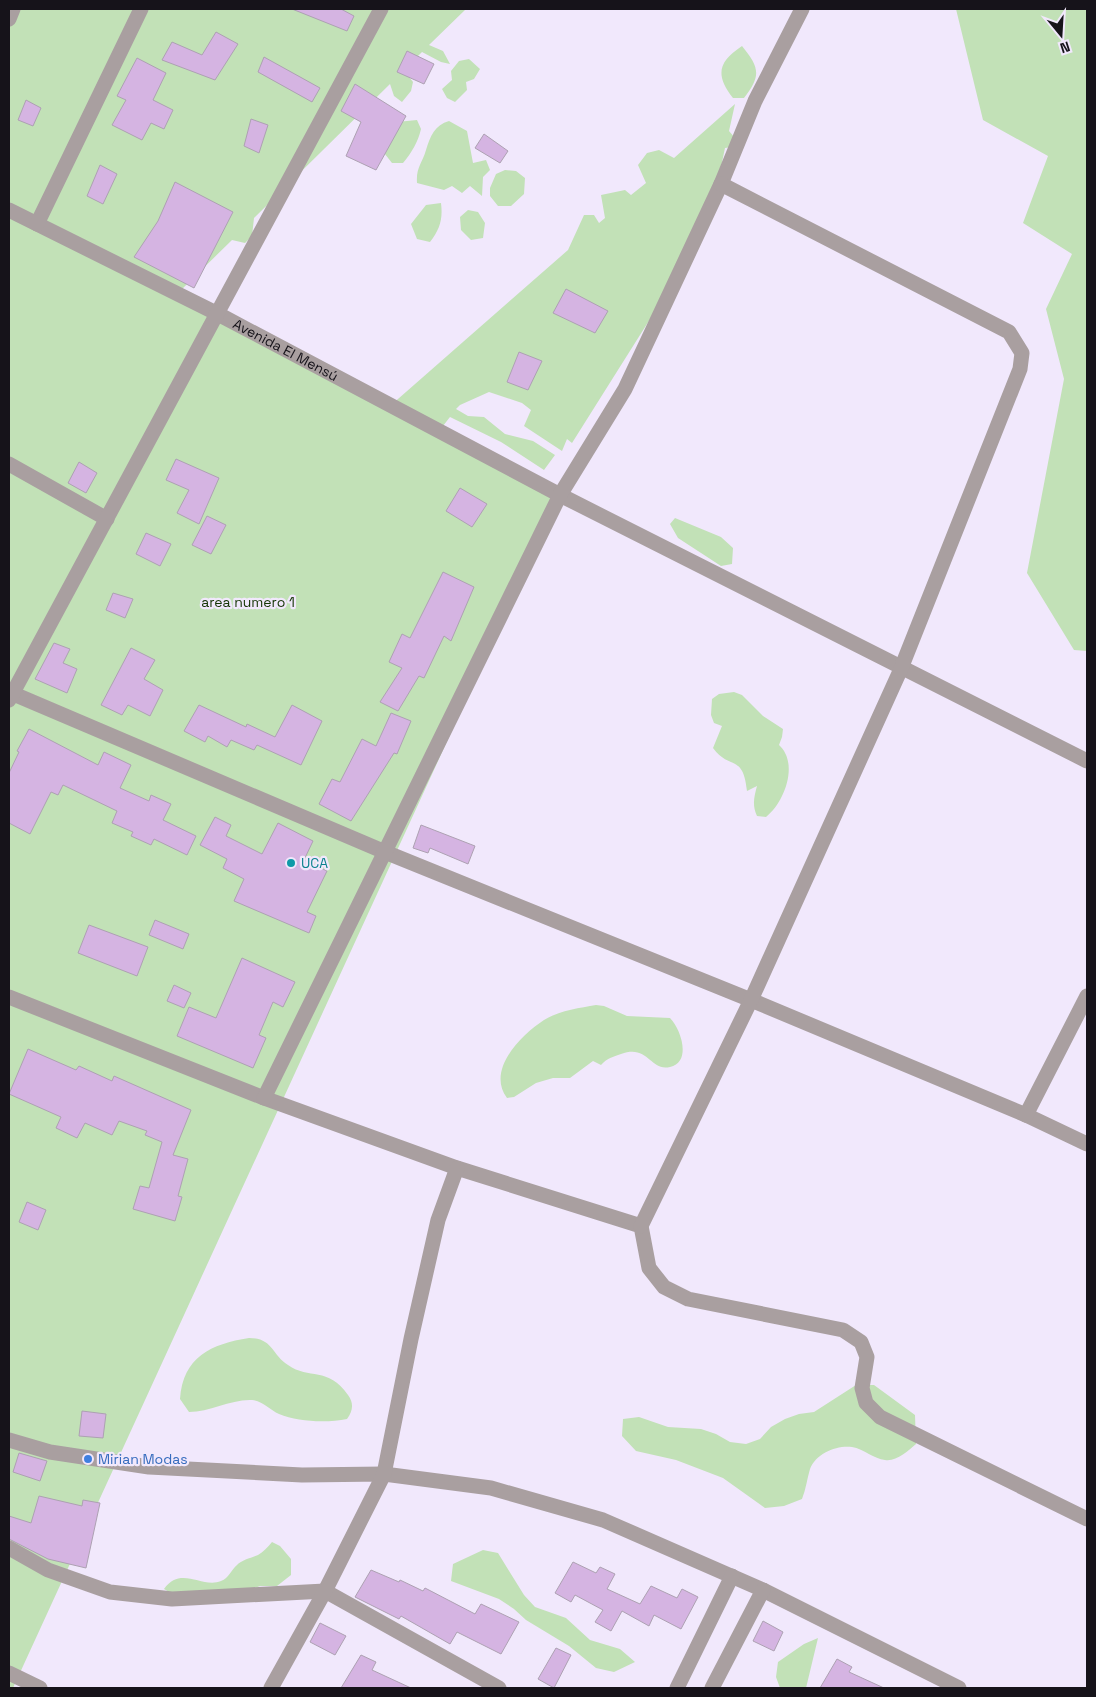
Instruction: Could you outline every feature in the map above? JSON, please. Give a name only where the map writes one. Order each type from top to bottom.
[{"type":"street","points":[[9,19],[14,9]]},
{"type":"street","points":[[37,224],[141,9]]},
{"type":"street","points":[[381,9],[218,314],[10,695],[385,852],[751,1000],[1026,1115],[1087,1144]]},
{"type":"street","points":[[264,1098],[560,495],[625,389],[721,184],[755,101],[802,9]]},
{"type":"street","points":[[721,184],[1009,332],[1022,353],[1020,369],[902,667],[751,1000],[641,1226],[649,1268],[664,1287],[688,1300],[843,1330],[861,1342],[867,1356],[862,1388],[866,1403],[880,1417],[1087,1519]]},
{"type":"street","name":"Avenida El Mensú","points":[[9,210],[218,314],[560,495],[1087,761]]},
{"type":"street","points":[[9,464],[107,519]]},
{"type":"street","points":[[1026,1115],[1087,996]]},
{"type":"street","points":[[9,997],[264,1098],[458,1168],[641,1226]]},
{"type":"street","points":[[271,1688],[324,1591],[384,1474],[438,1220],[458,1168]]},
{"type":"street","points":[[9,1440],[50,1452],[149,1467],[302,1475],[384,1474],[491,1488],[603,1520],[763,1590],[959,1688]]},
{"type":"street","points":[[9,1548],[48,1570],[110,1592],[172,1598],[324,1591],[499,1688]]},
{"type":"street","points":[[677,1688],[732,1576]]},
{"type":"street","points":[[712,1688],[763,1590]]},
{"type":"street","points":[[9,1673],[40,1688]]},
{"type":"green space","name":"area numero 1","points":[[9,9],[466,9],[429,45],[443,51],[450,64],[441,62],[422,52],[404,70],[413,82],[411,91],[402,102],[394,96],[390,84],[254,218],[252,236],[245,243],[232,240],[178,293],[390,406],[568,250],[584,215],[594,215],[599,223],[605,218],[601,195],[625,190],[631,195],[646,183],[638,165],[647,153],[659,150],[674,158],[735,104],[729,131],[735,138],[732,147],[725,148],[712,210],[657,308],[572,443],[567,439],[562,451],[524,426],[531,410],[522,403],[489,392],[460,405],[456,409],[468,416],[484,417],[505,434],[533,441],[555,455],[544,470],[501,442],[450,417],[439,431],[560,495],[13,1688],[9,1688]]},
{"type":"green space","points":[[956,9],[1087,9],[1087,651],[1074,650],[1027,573],[1064,379],[1046,309],[1072,254],[1023,223],[1048,156],[983,120]]},
{"type":"green space","points":[[742,46],[755,66],[756,78],[744,98],[733,98],[723,82],[722,69],[728,58]]},
{"type":"green space","points":[[469,59],[480,69],[474,79],[466,82],[467,90],[455,102],[447,98],[442,89],[452,80],[451,71],[459,61]]},
{"type":"green space","points":[[417,120],[421,129],[414,147],[403,163],[392,163],[381,149],[397,122]]},
{"type":"green space","points":[[449,121],[467,131],[473,163],[486,160],[490,170],[483,177],[482,196],[470,186],[462,193],[452,186],[444,190],[417,183],[418,169],[431,136],[440,125]]},
{"type":"green space","points":[[505,170],[516,171],[525,178],[524,194],[511,206],[498,206],[490,196],[490,188],[496,174]]},
{"type":"green space","points":[[441,203],[442,214],[440,224],[430,242],[417,239],[411,224],[426,205]]},
{"type":"green space","points":[[468,210],[478,212],[485,223],[483,238],[471,240],[461,230],[460,217]]},
{"type":"green space","points":[[675,518],[721,537],[733,548],[732,564],[721,566],[678,538],[670,524]]},
{"type":"green space","points":[[734,692],[742,695],[763,716],[783,729],[779,745],[785,753],[789,772],[784,792],[779,802],[766,817],[757,816],[755,812],[754,801],[757,786],[747,791],[745,779],[739,767],[719,755],[713,748],[722,726],[714,723],[711,715],[712,699],[719,694]]},
{"type":"green space","points":[[596,1005],[604,1006],[627,1016],[670,1018],[681,1037],[683,1052],[681,1059],[677,1064],[663,1067],[658,1066],[644,1055],[638,1053],[621,1054],[610,1058],[601,1065],[593,1061],[570,1078],[553,1078],[536,1083],[514,1097],[507,1098],[502,1087],[503,1065],[517,1044],[544,1020],[556,1014]]},
{"type":"green space","points":[[249,1338],[263,1341],[288,1365],[303,1372],[326,1377],[341,1386],[352,1404],[351,1413],[347,1419],[322,1421],[295,1419],[279,1414],[263,1404],[252,1400],[236,1401],[205,1410],[189,1412],[180,1399],[182,1385],[193,1363],[211,1349]]},
{"type":"green space","points":[[856,1385],[874,1385],[915,1415],[916,1444],[902,1455],[889,1460],[877,1458],[852,1447],[840,1447],[828,1451],[813,1463],[802,1499],[784,1506],[765,1508],[723,1478],[676,1460],[636,1451],[622,1436],[623,1419],[639,1417],[668,1427],[701,1429],[716,1434],[730,1442],[746,1444],[760,1439],[771,1427],[785,1419],[799,1414],[814,1412]]},
{"type":"green space","points":[[272,1542],[280,1546],[291,1559],[291,1575],[277,1586],[260,1586],[237,1595],[171,1593],[164,1589],[171,1582],[184,1578],[214,1583],[221,1581],[239,1563],[258,1555]]},
{"type":"green space","points":[[483,1550],[498,1553],[524,1595],[535,1607],[566,1618],[590,1640],[620,1649],[635,1662],[614,1672],[596,1668],[569,1646],[526,1620],[499,1599],[451,1581],[453,1564]]},
{"type":"green space","points":[[818,1638],[806,1688],[780,1688],[776,1677],[778,1662],[804,1644]]},
{"type":"building","points":[[292,9],[341,9],[354,16],[347,31]]},
{"type":"building","points":[[216,32],[238,44],[215,80],[162,60],[172,42],[202,55]]},
{"type":"building","points":[[407,51],[434,64],[424,84],[397,72]]},
{"type":"building","points":[[264,57],[320,88],[312,102],[258,72]]},
{"type":"building","points":[[137,58],[166,73],[153,100],[173,110],[164,129],[151,123],[142,140],[112,125],[126,100],[117,96]]},
{"type":"building","points":[[355,84],[406,116],[376,170],[346,156],[361,122],[341,111]]},
{"type":"building","points":[[26,100],[41,108],[33,126],[18,120]]},
{"type":"building","points":[[251,119],[268,125],[259,153],[244,146]]},
{"type":"building","points":[[484,134],[508,151],[500,163],[475,148]]},
{"type":"building","points":[[100,165],[117,174],[103,204],[87,196]]},
{"type":"building","points":[[175,182],[233,212],[194,288],[134,257],[158,221]]},
{"type":"building","points":[[566,289],[608,311],[595,333],[553,313]]},
{"type":"building","points":[[519,352],[542,361],[528,390],[507,382]]},
{"type":"building","points":[[176,459],[219,478],[199,524],[177,513],[189,490],[166,480]]},
{"type":"building","points":[[79,462],[97,473],[86,493],[68,483]]},
{"type":"building","points":[[460,488],[487,504],[472,527],[446,511]]},
{"type":"building","points":[[207,516],[226,525],[211,554],[192,545]]},
{"type":"building","points":[[146,533],[171,544],[160,566],[136,554]]},
{"type":"building","points":[[443,572],[474,587],[451,641],[444,636],[424,678],[419,676],[398,711],[380,702],[402,668],[389,662],[402,634],[410,638]]},
{"type":"building","points":[[113,593],[133,599],[125,618],[106,610]]},
{"type":"building","points":[[54,643],[70,649],[63,663],[77,669],[67,693],[35,679]]},
{"type":"building","points":[[131,648],[155,660],[144,679],[163,690],[150,716],[128,705],[122,715],[101,705]]},
{"type":"building","points":[[199,705],[246,727],[247,724],[275,737],[292,705],[322,721],[301,765],[257,745],[254,750],[231,740],[227,747],[208,736],[205,742],[184,731]]},
{"type":"building","points":[[391,713],[411,721],[397,754],[394,753],[351,821],[319,804],[332,779],[340,782],[362,739],[376,746]]},
{"type":"building","points":[[29,729],[98,765],[104,752],[131,765],[120,788],[149,801],[151,795],[171,804],[163,820],[196,836],[187,855],[154,839],[151,845],[131,836],[133,832],[112,823],[117,811],[63,785],[58,795],[51,792],[30,834],[9,823],[9,773],[19,752],[17,751]]},
{"type":"building","points":[[215,817],[231,825],[226,836],[262,854],[278,823],[313,841],[304,860],[327,871],[307,912],[316,916],[309,933],[234,901],[244,879],[223,868],[227,859],[200,845]]},
{"type":"building","points":[[421,825],[475,846],[468,864],[430,848],[428,853],[413,848]]},
{"type":"building","points":[[155,920],[189,934],[183,949],[149,935]]},
{"type":"building","points":[[89,925],[148,947],[137,976],[78,953]]},
{"type":"building","points":[[242,958],[295,982],[283,1007],[273,1002],[259,1035],[266,1038],[253,1068],[177,1036],[189,1007],[216,1018]]},
{"type":"building","points":[[174,985],[191,993],[184,1008],[167,1001]]},
{"type":"building","points":[[28,1049],[76,1070],[79,1066],[112,1081],[114,1076],[191,1110],[173,1155],[188,1159],[178,1196],[182,1197],[175,1221],[133,1209],[140,1186],[149,1188],[162,1142],[145,1135],[147,1131],[119,1121],[112,1135],[85,1123],[77,1138],[56,1128],[61,1117],[9,1094]]},
{"type":"building","points":[[27,1202],[46,1210],[38,1230],[19,1222]]},
{"type":"building","points":[[82,1411],[106,1414],[103,1438],[79,1436]]},
{"type":"building","points":[[19,1453],[47,1461],[40,1481],[13,1472]]},
{"type":"building","points":[[39,1496],[82,1506],[83,1500],[100,1503],[86,1568],[48,1559],[9,1539],[9,1516],[31,1523]]},
{"type":"building","points":[[573,1562],[596,1573],[600,1567],[615,1574],[607,1589],[640,1604],[651,1586],[677,1598],[682,1589],[698,1597],[681,1629],[654,1615],[649,1626],[622,1611],[611,1631],[595,1622],[603,1610],[575,1595],[571,1602],[555,1593]]},
{"type":"building","points":[[371,1570],[399,1582],[400,1580],[423,1591],[425,1588],[475,1614],[481,1604],[519,1622],[501,1654],[457,1632],[450,1644],[401,1616],[399,1619],[355,1597]]},
{"type":"building","points":[[763,1621],[783,1632],[774,1651],[753,1641]]},
{"type":"building","points":[[320,1623],[346,1636],[335,1655],[310,1642]]},
{"type":"building","points":[[556,1648],[571,1655],[554,1688],[538,1679]]},
{"type":"building","points":[[361,1655],[376,1662],[372,1670],[411,1688],[341,1688]]},
{"type":"building","points":[[837,1659],[852,1667],[849,1672],[884,1688],[820,1688]]},
{"type":"place","name":"UCA","points":[[291,863]]},
{"type":"place","name":"Mirian Modas","points":[[88,1459]]}]
